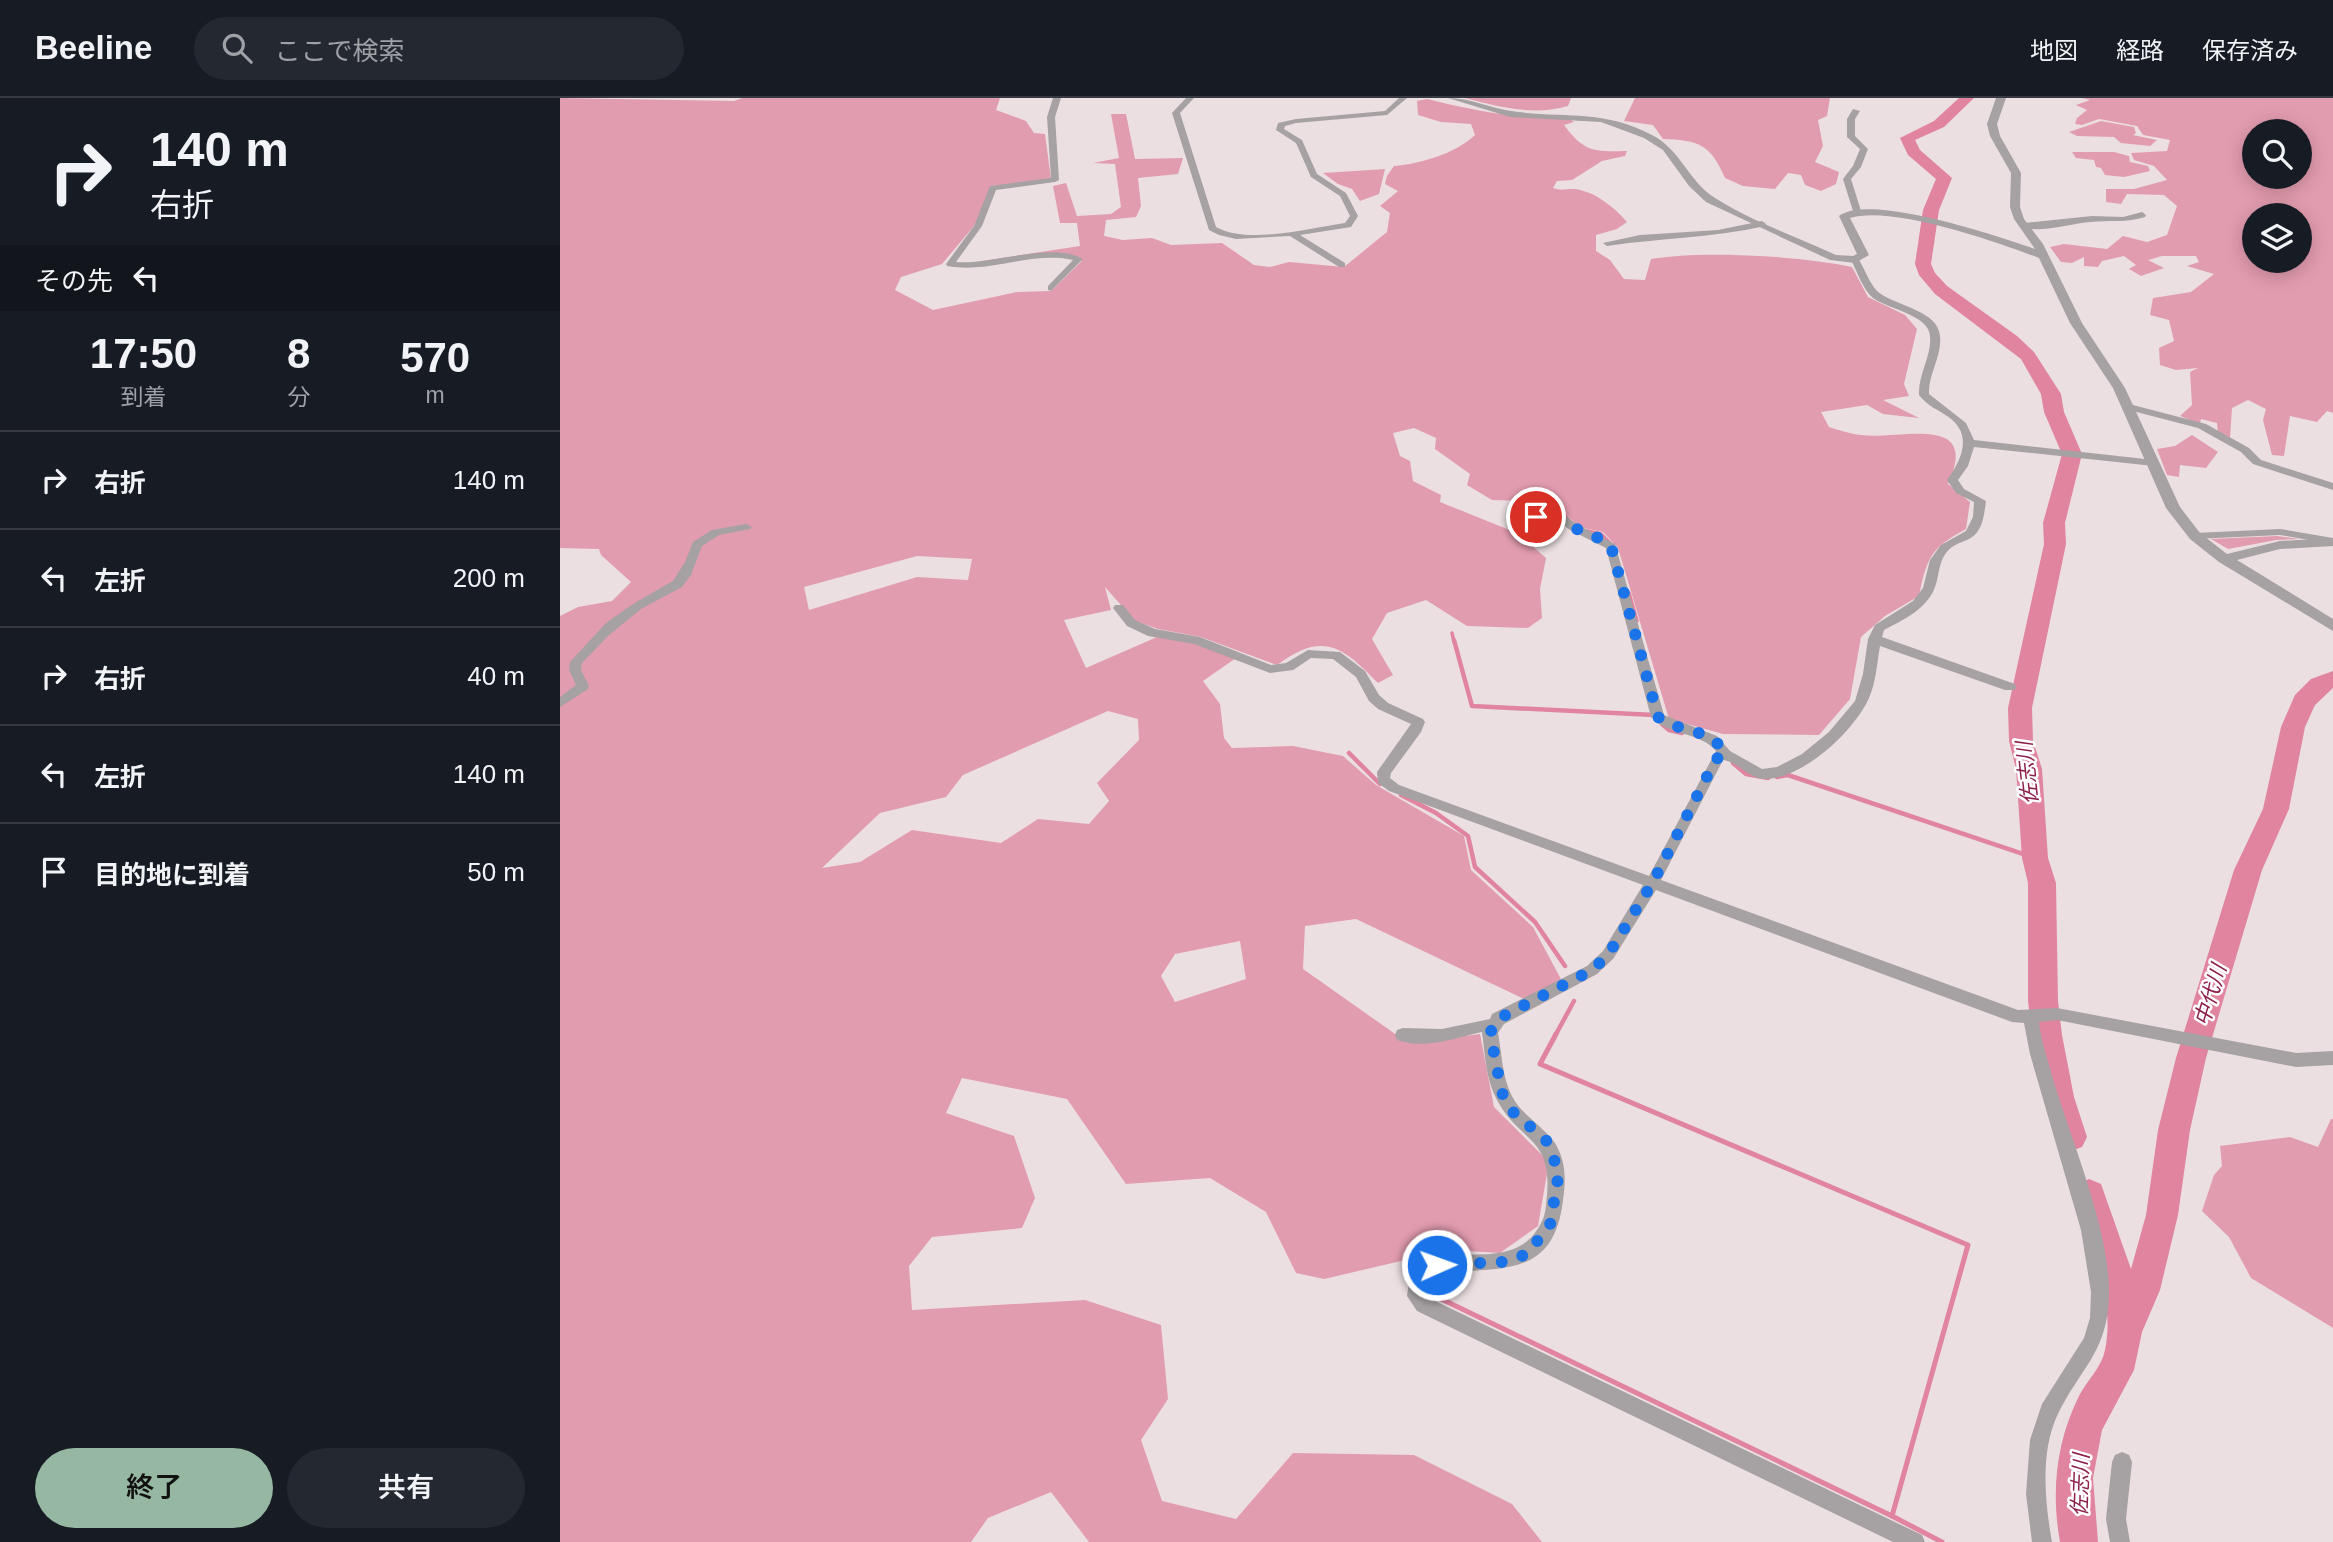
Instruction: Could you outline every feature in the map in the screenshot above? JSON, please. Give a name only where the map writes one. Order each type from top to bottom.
[{"type":"street","points":[[1051,288],[1079,259],[1053,257],[968,267],[950,264],[950,261],[978,226],[993,188],[1050,183],[1056,179],[1051,117],[1057,98]]},
{"type":"street","points":[[1189,98],[1177,113],[1212,228],[1227,236],[1290,233],[1348,225],[1354,216],[1343,195],[1314,175],[1299,142],[1279,127],[1296,121],[1387,113],[1403,98]]},
{"type":"street","points":[[1453,98],[1510,114],[1588,117],[1625,127],[1666,148],[1693,184],[1710,200],[1834,258],[1855,260],[1863,254],[1844,216],[1857,211],[1940,224],[2044,256]]},
{"type":"street","points":[[2001,98],[1992,124],[1995,136],[2014,167],[2015,207],[2044,256],[2076,323],[2129,407],[2173,509],[2195,536],[2224,559],[2308,608],[2333,626]]},
{"type":"street","points":[[1856,111],[1851,119],[1852,137],[1864,149],[1857,167],[1847,179],[1857,211]]},
{"type":"street","points":[[2024,226],[2056,226],[2092,219],[2129,220],[2142,215]]},
{"type":"street","points":[[1607,243],[1718,233],[1762,224]]},
{"type":"street","points":[[1290,233],[1342,265]]},
{"type":"street","points":[[1520,505],[1523,512],[1536,517],[1560,517],[1576,532],[1598,536],[1611,546],[1658,717],[1671,727],[1719,741],[1725,754],[1758,773],[1782,771],[1804,760],[1850,721],[1863,698],[1874,639],[1879,628],[1911,610],[1927,592],[1938,556],[1945,548],[1973,533],[1979,523],[1980,501],[1960,491],[1952,480],[1964,467],[1968,443],[1962,423],[1924,395],[1924,376],[1934,352],[1934,329],[1926,320],[1875,295],[1855,260]]},
{"type":"street","points":[[2129,407],[2202,426],[2245,450],[2256,462],[2333,487]]},
{"type":"street","points":[[1968,443],[2154,463]]},
{"type":"street","points":[[560,704],[583,686],[575,670],[576,662],[621,617],[682,581],[690,569],[697,544],[716,532],[746,527]]},
{"type":"street","points":[[2195,536],[2280,533],[2333,542]]},
{"type":"street","points":[[2224,559],[2280,545],[2333,542]]},
{"type":"street","points":[[1119,608],[1131,623],[1152,633],[1196,640],[1270,669],[1289,667],[1308,654],[1336,655],[1361,674],[1374,698],[1383,706],[1418,722],[1416,729],[1384,772],[1383,780],[1394,788],[2018,1017],[2057,1014],[2296,1060],[2333,1058]]},
{"type":"street","points":[[1874,639],[2010,687]]},
{"type":"street","points":[[1725,754],[1716,759],[1653,882],[1608,955],[1592,970],[1498,1019],[1492,1026],[1490,1033],[1502,1093],[1513,1112],[1546,1140],[1559,1172],[1550,1225],[1527,1254],[1504,1262],[1437,1265],[1424,1272],[1416,1285],[1416,1296],[1424,1306],[1913,1541]]},
{"type":"street","points":[[2031,1018],[2056,1123],[2095,1251],[2099,1317],[2092,1342],[2048,1412],[2037,1463],[2038,1522],[2042,1542]]},
{"type":"street","points":[[1403,1034],[1424,1037],[1449,1035],[1481,1025],[1492,1026]]},
{"type":"street","points":[[2120,1542],[2116,1519],[2122,1462]]},
{"type":"shaded area","points":[[560,98],[734,101],[742,98],[1000,98],[996,110],[1026,121],[1034,133],[1045,134],[1051,179],[992,186],[974,226],[942,264],[901,277],[895,290],[933,310],[1017,292],[1051,291],[1082,261],[1065,254],[975,262],[1080,246],[1077,223],[1060,223],[1053,186],[1066,183],[1077,216],[1111,214],[1121,207],[1115,164],[1093,163],[1119,158],[1111,114],[1126,114],[1135,159],[1183,158],[1178,174],[1138,178],[1141,206],[1136,217],[1106,220],[1104,236],[1123,240],[1152,238],[1171,245],[1222,243],[1254,265],[1270,267],[1289,262],[1344,267],[1387,232],[1390,213],[1380,206],[1398,191],[1385,184],[1394,166],[1438,156],[1475,135],[1471,124],[1441,122],[1418,115],[1417,101],[1427,99],[1515,116],[1569,119],[1574,122],[1564,125],[1584,145],[1598,150],[1627,151],[1625,156],[1602,161],[1572,180],[1557,181],[1553,188],[1587,192],[1612,207],[1627,222],[1617,229],[1596,235],[1596,251],[1610,260],[1624,279],[1645,280],[1651,259],[1672,256],[1752,256],[1831,263],[1852,267],[1868,297],[1905,315],[1917,329],[1904,384],[1909,396],[1883,400],[1919,418],[1883,414],[1867,405],[1821,412],[1829,427],[1853,434],[1932,434],[1945,438],[1954,447],[1955,461],[1948,484],[1970,502],[1966,529],[1945,542],[1932,555],[1919,596],[1885,616],[1861,637],[1850,699],[1819,735],[1723,734],[1669,719],[1618,548],[1603,532],[1578,527],[1564,511],[1530,512],[1524,501],[1492,500],[1467,485],[1470,474],[1435,449],[1436,438],[1414,428],[1393,433],[1400,456],[1410,461],[1413,481],[1441,495],[1440,502],[1517,533],[1546,558],[1540,589],[1542,618],[1528,628],[1467,626],[1426,600],[1387,613],[1372,639],[1393,675],[1378,683],[1354,660],[1331,647],[1307,648],[1277,665],[1201,637],[1158,629],[1135,621],[1105,587],[1111,610],[1064,620],[1086,668],[1157,637],[1191,642],[1236,658],[1203,681],[1220,704],[1224,738],[1232,748],[1293,746],[1343,756],[1376,785],[1464,836],[1471,870],[1533,927],[1562,981],[1524,999],[1356,919],[1305,926],[1303,969],[1408,1043],[1480,1034],[1494,1107],[1549,1162],[1538,1226],[1500,1253],[1448,1250],[1324,1279],[1296,1273],[1266,1212],[1210,1178],[1126,1184],[1067,1099],[962,1078],[946,1113],[1014,1136],[1035,1198],[1022,1228],[932,1237],[909,1266],[912,1310],[1085,1300],[1161,1325],[1168,1399],[1141,1440],[1162,1501],[1236,1519],[1293,1453],[1414,1455],[1512,1504],[1542,1542],[1089,1542],[1051,1492],[988,1518],[971,1542],[560,1542],[560,616],[578,607],[612,601],[631,582],[601,555],[599,549],[560,548]],"holes":[[[917,556],[972,559],[968,580],[917,577],[809,610],[804,587]],[[1108,711],[1138,719],[1139,740],[1097,783],[1109,801],[1089,824],[1038,819],[1001,843],[912,830],[860,862],[822,868],[880,813],[946,797],[963,775]],[[1240,941],[1246,979],[1175,1002],[1161,976],[1175,954]]]},
{"type":"shaded area","points":[[1465,98],[1571,98],[1568,106],[1529,110]]},
{"type":"shaded area","points":[[1635,98],[1830,98],[1827,116],[1818,120],[1823,146],[1815,162],[1839,172],[1836,184],[1821,191],[1805,185],[1801,175],[1788,173],[1775,189],[1743,186],[1725,178],[1709,151],[1702,146],[1663,139],[1653,125],[1624,121]]},
{"type":"shaded area","points":[[2082,98],[2333,98],[2333,413],[2327,411],[2317,422],[2290,416],[2284,456],[2272,455],[2263,420],[2266,409],[2248,400],[2232,408],[2230,438],[2218,433],[2217,423],[2201,419],[2200,424],[2180,416],[2192,405],[2190,372],[2198,368],[2176,370],[2160,365],[2159,348],[2174,341],[2169,320],[2150,315],[2153,298],[2191,292],[2214,274],[2187,266],[2199,262],[2196,256],[2162,256],[2148,260],[2164,268],[2141,276],[2129,269],[2136,265],[2124,256],[2102,261],[2098,267],[2084,266],[2084,257],[2072,263],[2061,262],[2050,247],[2064,244],[2107,249],[2123,236],[2147,242],[2167,235],[2177,206],[2164,195],[2127,194],[2121,204],[2106,202],[2106,189],[2134,189],[2167,180],[2154,166],[2134,160],[2131,153],[2167,151],[2170,140],[2143,135],[2137,126],[2099,119],[2082,125],[2075,124],[2077,118],[2087,110],[2076,105],[2090,100]]},
{"type":"shaded area","points":[[2101,121],[2134,127],[2136,133],[2133,135],[2157,140],[2150,146],[2121,143],[2114,137],[2077,136],[2069,132]]},
{"type":"shaded area","points":[[2072,152],[2114,152],[2129,156],[2130,162],[2148,166],[2150,171],[2124,177],[2105,175],[2101,168],[2096,167],[2094,160],[2076,158]]},
{"type":"shaded area","points":[[1385,169],[1379,194],[1360,201],[1352,189],[1338,184],[1323,173]]},
{"type":"shaded area","points":[[2192,435],[2218,452],[2206,468],[2180,465],[2179,477],[2167,475],[2157,449],[2175,446]]},
{"type":"shaded area","points":[[2277,536],[2300,539],[2276,540],[2228,549],[2211,539]]},
{"type":"shaded area","points":[[2331,1119],[2333,1328],[2251,1278],[2229,1237],[2202,1211],[2214,1175],[2222,1166],[2220,1146],[2290,1137],[2318,1147]]},
{"type":"waterway","name":"佐志川","points":[[1967,98],[1939,124],[1907,138],[1913,152],[1944,178],[1931,210],[1923,264],[1927,275],[1941,290],[2011,340],[2028,356],[2051,394],[2054,412],[2072,454],[2054,523],[2055,544],[2020,708],[2021,741],[2029,769],[2035,858],[2042,883],[2043,1001],[2047,1035],[2059,1097],[2071,1137]]},
{"type":"waterway","points":[[1537,514],[1564,514],[1569,520]]},
{"type":"waterway","points":[[1587,531],[1601,534],[1610,543]]},
{"type":"waterway","points":[[1629,593],[1637,621]]},
{"type":"waterway","points":[[1452,633],[1454,642]]},
{"type":"waterway","points":[[1454,640],[1472,706],[1654,715]]},
{"type":"waterway","name":"中代川","points":[[2126,1330],[2143,1290],[2162,1215],[2174,1130],[2191,1058],[2248,870],[2276,809],[2293,727],[2304,701],[2319,685],[2333,679]]},
{"type":"waterway","points":[[1662,724],[1669,730],[1682,733]]},
{"type":"waterway","points":[[1349,753],[1380,784]]},
{"type":"waterway","points":[[1733,763],[1746,774],[1768,778]]},
{"type":"waterway","points":[[1777,777],[1788,775],[2035,858]]},
{"type":"waterway","points":[[1401,795],[1436,813],[1468,836],[1475,867],[1535,922],[1565,966]]},
{"type":"waterway","points":[[1555,1036],[1574,1001]]},
{"type":"waterway","points":[[1556,1034],[1540,1064],[1968,1245],[1892,1516]]},
{"type":"waterway","name":"佐志川","points":[[2079,1542],[2074,1495],[2079,1445],[2094,1404],[2120,1361],[2125,1334],[2119,1283],[2089,1194]]},
{"type":"waterway","points":[[1435,1296],[1892,1516]]},
{"type":"waterway","points":[[1892,1516],[1942,1542]]},
{"type":"route","points":[[1437,1265],[1504,1262],[1527,1254],[1550,1225],[1559,1172],[1546,1140],[1513,1112],[1502,1093],[1490,1033],[1492,1026],[1498,1019],[1592,970],[1608,955],[1653,882],[1716,759],[1725,754],[1719,741],[1706,734],[1671,727],[1658,717],[1611,546],[1598,536],[1576,532],[1560,517],[1536,517]]}]
